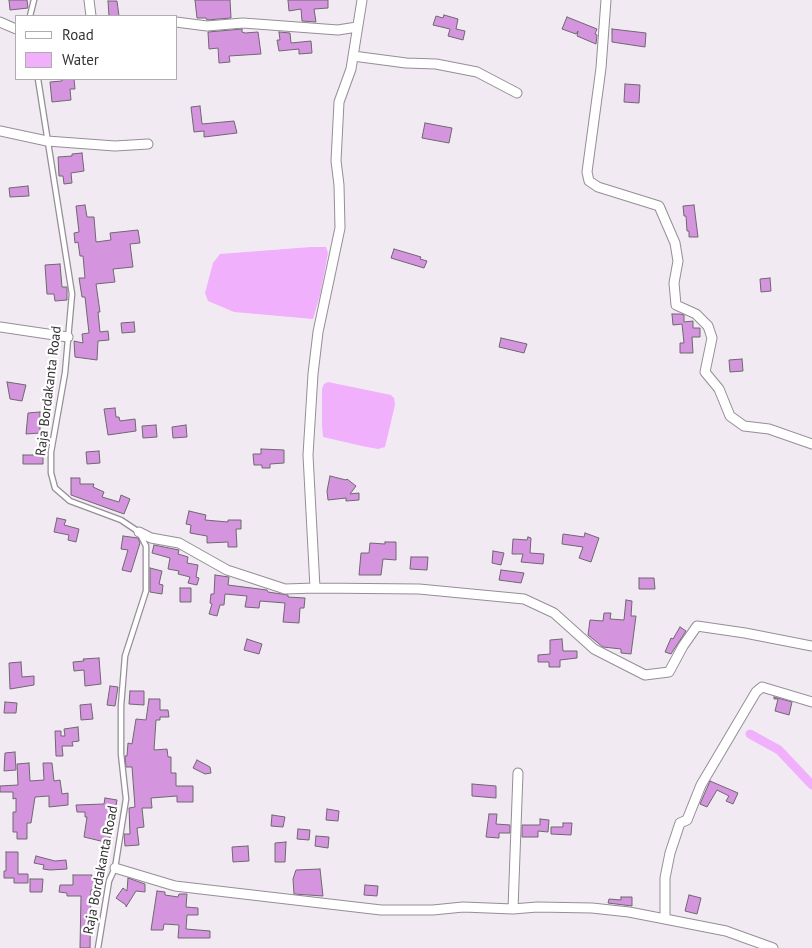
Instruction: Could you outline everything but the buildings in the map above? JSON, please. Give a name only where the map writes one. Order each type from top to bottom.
[{"type":"street","points":[[89,0],[91,15]]},
{"type":"street","points":[[315,588],[308,455],[313,374],[318,332],[340,228],[339,185],[336,160],[339,102],[351,69],[362,0]]},
{"type":"street","points":[[606,0],[601,68],[587,172],[590,181],[598,187],[659,206],[675,243],[678,261],[674,283],[676,305],[696,314],[708,326],[712,338],[705,372],[719,389],[730,416],[744,426],[769,429],[812,444]]},
{"type":"street","points":[[0,22],[15,29]]},
{"type":"street","points":[[178,22],[207,26],[243,24],[338,30],[357,27]]},
{"type":"street","points":[[353,56],[436,64],[477,72],[517,93]]},
{"type":"street","points":[[0,131],[47,141],[115,146],[148,144]]},
{"type":"street","points":[[0,327],[68,337]]},
{"type":"street","points":[[139,532],[151,538],[179,543],[227,570],[285,589],[419,589],[524,600],[554,613],[594,649],[645,675],[669,672],[683,646],[697,626],[812,646]]},
{"type":"street","points":[[665,919],[668,863],[701,785],[756,692],[762,687],[812,702]]},
{"type":"street","points":[[513,909],[518,774]]},
{"type":"street","points":[[115,868],[175,886],[381,910],[432,910],[463,907],[513,909],[592,908],[629,912],[726,931],[773,948]]},
{"type":"lane","points":[[30,15],[34,0]]},
{"type":"lane","name":"Raja Bordakanta Road","points":[[38,80],[72,294],[65,373],[51,452],[51,473],[55,488],[70,501],[121,520],[139,532],[146,546],[146,591],[125,656],[121,706],[121,754],[126,800],[115,868],[109,881],[98,948]]},
{"type":"water","points":[[326,247],[328,253],[320,295],[313,319],[234,312],[208,301],[205,293],[213,263],[220,254]]},
{"type":"water","points":[[328,382],[391,395],[394,398],[395,405],[385,447],[378,449],[323,437],[322,389],[324,384]]},
{"type":"waterway","points":[[750,734],[779,750],[812,785]]}]
